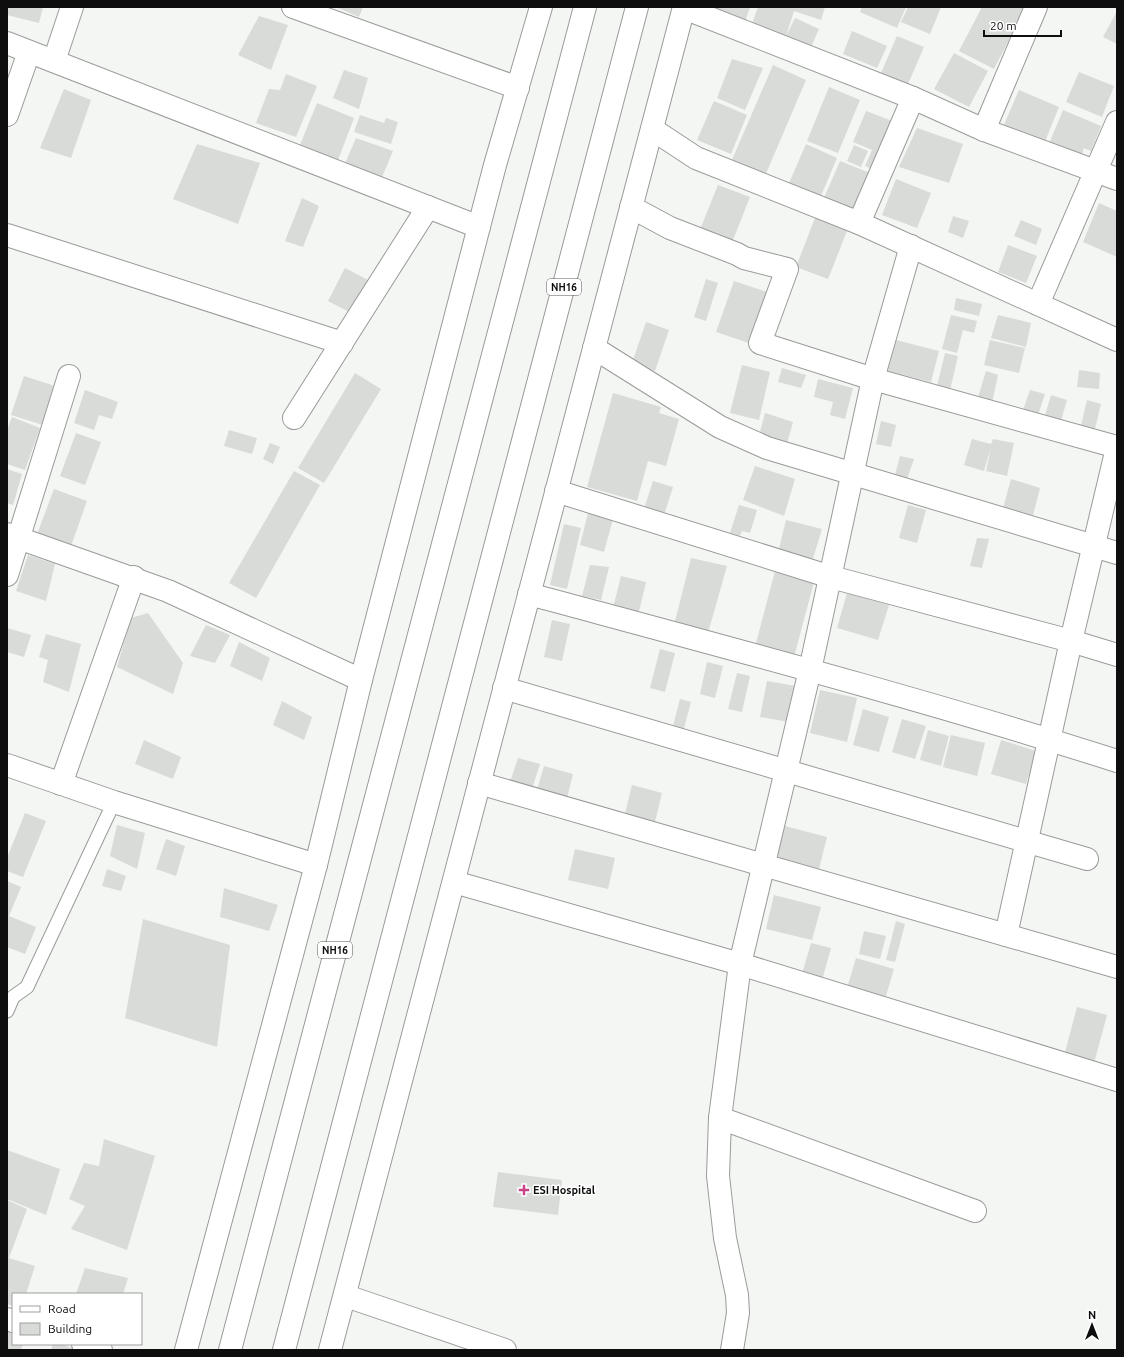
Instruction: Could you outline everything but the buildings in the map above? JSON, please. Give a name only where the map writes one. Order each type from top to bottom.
[{"type":"main road","points":[[54,61],[72,7]]},
{"type":"main road","points":[[293,7],[518,88]]},
{"type":"main road","points":[[186,1350],[316,865],[361,680],[479,227],[541,7]]},
{"type":"main road","name":"NH16","points":[[230,1350],[585,7]]},
{"type":"main road","name":"NH16","points":[[284,1350],[637,7]]},
{"type":"main road","points":[[330,1350],[346,1296],[479,783],[684,7],[913,98],[984,130],[1117,179]]},
{"type":"main road","points":[[984,130],[1036,7]]},
{"type":"main road","points":[[7,43],[479,227]]},
{"type":"main road","points":[[7,115],[30,52]]},
{"type":"main road","points":[[859,223],[913,98]]},
{"type":"main road","points":[[1038,304],[1117,122]]},
{"type":"main road","points":[[652,129],[696,158],[859,223],[1117,340]]},
{"type":"main road","points":[[294,418],[428,207]]},
{"type":"main road","points":[[631,207],[670,228],[744,258],[787,269],[760,343],[873,379],[1117,447],[1095,546],[1071,641],[1006,935]]},
{"type":"main road","points":[[7,235],[342,343]]},
{"type":"main road","points":[[732,1350],[738,1313],[737,1295],[725,1238],[718,1176],[720,1118],[740,964],[810,670],[873,379],[911,246]]},
{"type":"main road","points":[[594,348],[720,427],[767,448],[1117,552]]},
{"type":"main road","points":[[7,575],[13,536],[69,376]]},
{"type":"main road","points":[[556,491],[831,577],[1071,641],[1117,656]]},
{"type":"main road","points":[[13,536],[134,577],[168,591],[361,680]]},
{"type":"main road","points":[[61,784],[134,577]]},
{"type":"main road","points":[[529,594],[810,670],[1049,739],[1117,761]]},
{"type":"main road","points":[[504,688],[786,772],[1087,859]]},
{"type":"main road","points":[[7,765],[114,802],[316,865]]},
{"type":"main road","points":[[479,783],[1117,967]]},
{"type":"main road","points":[[454,882],[740,964],[1117,1080]]},
{"type":"main road","points":[[720,1118],[974,1211]]},
{"type":"main road","points":[[346,1296],[505,1350]]},
{"type":"main road","points":[[86,1345],[102,1350]]},
{"type":"lane","points":[[7,1011],[13,997],[27,987],[114,802]]},
{"type":"place","name":"ESI Hospital","points":[[524,1190]]}]
